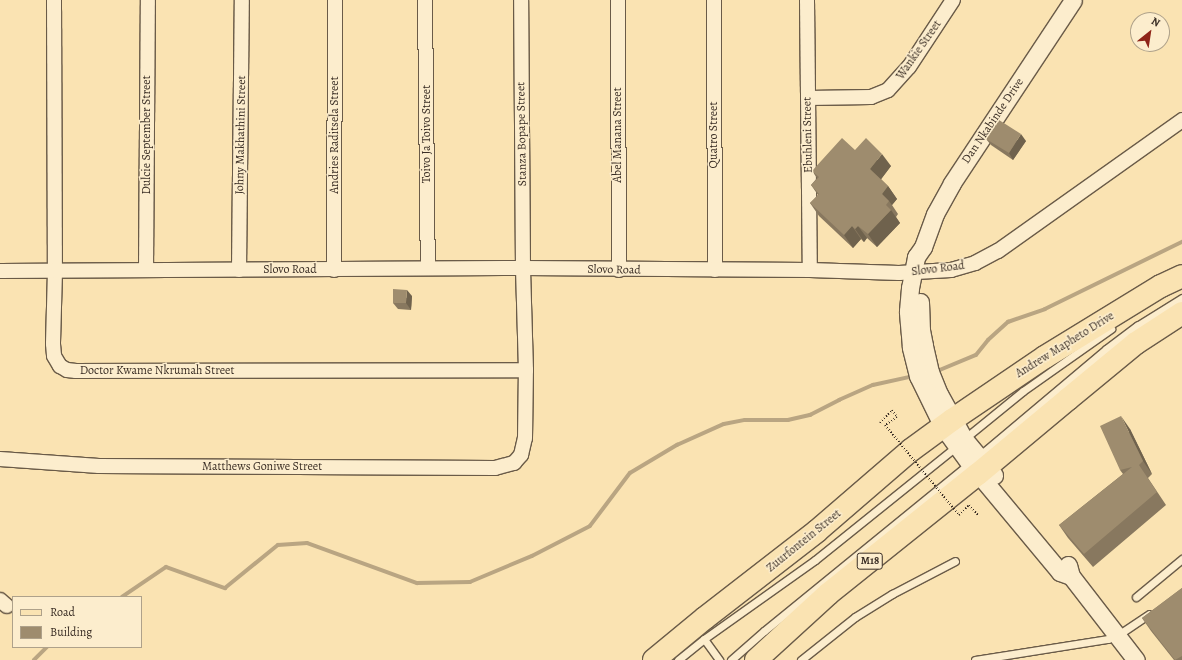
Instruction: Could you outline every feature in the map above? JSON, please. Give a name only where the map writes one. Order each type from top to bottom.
[{"type":"main road","name":"Andrew Mapheto Drive","points":[[948,423],[1045,357],[1155,290],[1182,276]]},
{"type":"main road","name":"M18","points":[[756,660],[828,594],[978,465],[1136,343],[1182,313]]},
{"type":"main road","name":"Zuurfontein Street","points":[[654,660],[705,618],[817,531],[911,450],[948,423]]},
{"type":"street","name":"Doctor Kwame Nkrumah Street","points":[[54,0],[54,356],[60,366],[67,370],[526,370]]},
{"type":"street","name":"Dulcie September Street","points":[[146,270],[148,0]]},
{"type":"street","name":"Johny Makhathini Street","points":[[239,270],[242,0]]},
{"type":"street","name":"Andries Raditsela Street","points":[[334,270],[335,0]]},
{"type":"street","name":"Toivo Ja Toivo Street","points":[[425,0],[428,268]]},
{"type":"street","name":"Stanza Bopape Street","points":[[520,0],[523,268],[526,370],[525,438],[521,455]]},
{"type":"street","name":"Abel Manana Street","points":[[618,0],[619,270]]},
{"type":"street","name":"Quatro Street","points":[[714,0],[715,270]]},
{"type":"street","name":"Ebuhleni Street","points":[[807,0],[810,270]]},
{"type":"street","name":"Wankie Street","points":[[808,98],[871,97],[888,90],[906,71],[953,0]]},
{"type":"street","name":"Dan Nkabinde Drive","points":[[1073,0],[952,183],[935,214],[923,247],[926,258],[918,273],[919,311],[917,347],[930,372],[934,397],[960,443],[978,465],[1068,564],[1071,576],[1136,660]]},
{"type":"street","name":"Slovo Road","points":[[0,271],[523,268],[619,270],[810,270],[918,273],[951,270],[988,258],[1182,120]]},
{"type":"street","name":"Matthews Goniwe Street","points":[[0,459],[99,466],[495,468],[514,463],[521,455]]},
{"type":"lane","points":[[732,660],[764,631],[978,465],[1106,349],[1137,326],[1182,298]]},
{"type":"lane","points":[[678,660],[704,639],[815,560],[1023,391],[1119,324]]},
{"type":"lane","points":[[1136,597],[1182,559]]},
{"type":"lane","points":[[801,660],[855,617],[892,594],[955,560]]},
{"type":"lane","points":[[975,660],[1092,641],[1118,635],[1149,614]]},
{"type":"lane","points":[[704,639],[719,660]]},
{"type":"path","points":[[880,423],[892,410],[897,417],[885,425],[959,515],[969,505],[979,516]]},
{"type":"building","points":[[999,120],[1021,134],[1009,153],[986,139]]},
{"type":"building","points":[[842,138],[855,150],[866,138],[882,154],[870,169],[888,186],[882,194],[889,201],[886,205],[891,210],[868,234],[858,226],[855,229],[852,226],[844,235],[810,203],[819,194],[811,185],[819,177],[812,171]]},
{"type":"building","points":[[393,289],[407,290],[406,303],[393,303]]},
{"type":"building","points":[[1121,416],[1143,461],[1139,465],[1157,492],[1084,554],[1059,525],[1132,467],[1120,470],[1100,426]]},
{"type":"building","points":[[1182,588],[1182,656],[1175,660],[1142,618]]},
{"type":"waterway","points":[[935,372],[976,355],[988,340],[1008,322],[1045,309],[1182,242]]},
{"type":"waterway","points":[[123,596],[166,567],[225,588],[278,545],[307,543],[417,583],[470,582],[532,556],[590,526],[630,473],[677,445],[724,424],[745,420],[788,420],[810,415],[873,385],[914,376]]},
{"type":"waterway","points":[[34,660],[46,648]]}]
